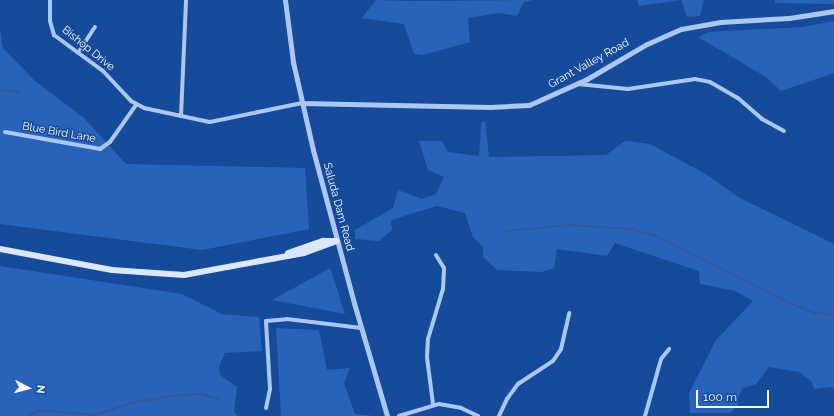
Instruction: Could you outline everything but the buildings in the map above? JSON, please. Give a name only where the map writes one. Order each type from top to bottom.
[{"type":"main road","points":[[0,249],[112,270],[157,275],[213,271],[277,257],[323,240],[337,241]]},
{"type":"street","name":"Bishop Drive","points":[[50,0],[52,30],[78,53],[103,71],[136,105],[153,111],[210,122],[302,103]]},
{"type":"street","points":[[181,116],[186,0]]},
{"type":"street","name":"Saluda Dam Road","points":[[285,0],[285,16],[302,103],[337,241],[361,328],[388,416]]},
{"type":"street","name":"Grant Valley Road","points":[[302,103],[521,106],[540,102],[578,84],[647,44],[681,29],[720,22],[788,18],[834,11]]},
{"type":"street","points":[[78,53],[95,27]]},
{"type":"street","points":[[578,84],[628,89],[695,79],[710,82],[738,98],[762,119],[784,131]]},
{"type":"street","name":"Blue Bird Lane","points":[[5,132],[100,149],[110,142],[136,105]]},
{"type":"street","points":[[433,404],[427,357],[428,339],[443,289],[444,268],[436,255]]},
{"type":"street","points":[[498,416],[506,399],[518,384],[553,361],[561,349],[569,312]]},
{"type":"street","points":[[266,408],[270,390],[266,321],[287,319],[361,328]]},
{"type":"street","points":[[645,416],[661,359],[669,349]]},
{"type":"street","points":[[399,416],[433,404],[461,408],[478,416]]},
{"type":"shaded area","points":[[376,0],[533,0],[524,2],[517,16],[499,13],[468,18],[470,42],[423,55],[414,54],[404,24],[362,18]]},
{"type":"shaded area","points":[[637,0],[681,0],[639,6]]},
{"type":"shaded area","points":[[681,0],[704,0],[700,16],[687,17]]},
{"type":"shaded area","points":[[775,0],[834,0],[834,4],[775,3]]},
{"type":"shaded area","points":[[834,21],[834,73],[781,91],[766,77],[698,37],[709,32],[802,27]]},
{"type":"shaded area","points":[[0,28],[3,48],[35,81],[84,118],[126,164],[305,168],[309,229],[202,250],[0,224]]},
{"type":"shaded area","points":[[485,121],[489,157],[606,155],[625,141],[650,144],[706,174],[738,197],[834,244],[834,389],[831,387],[814,389],[811,381],[799,372],[769,367],[756,384],[743,388],[738,398],[738,406],[730,413],[690,413],[689,393],[716,340],[753,301],[735,291],[700,284],[699,271],[615,243],[607,256],[557,249],[554,268],[542,272],[497,270],[483,257],[483,247],[473,237],[465,213],[437,206],[391,220],[392,230],[379,241],[355,239],[355,230],[393,208],[398,190],[422,199],[436,194],[444,177],[428,170],[419,141],[442,141],[448,152],[479,156],[481,123]]},
{"type":"shaded area","points":[[0,266],[182,294],[222,314],[259,317],[262,351],[225,353],[219,367],[220,375],[237,387],[234,411],[238,416],[0,416]]},
{"type":"shaded area","points":[[330,268],[345,314],[272,300]]},
{"type":"shaded area","points":[[276,328],[319,330],[327,370],[350,368],[344,383],[355,414],[374,416],[281,416]]},
{"type":"waterway","points":[[0,90],[19,92]]},
{"type":"waterway","points":[[505,231],[570,225],[631,229],[656,236],[792,304],[816,313],[834,315]]},
{"type":"waterway","points":[[29,416],[38,410],[95,415],[131,403],[172,396],[202,394],[218,399]]}]
